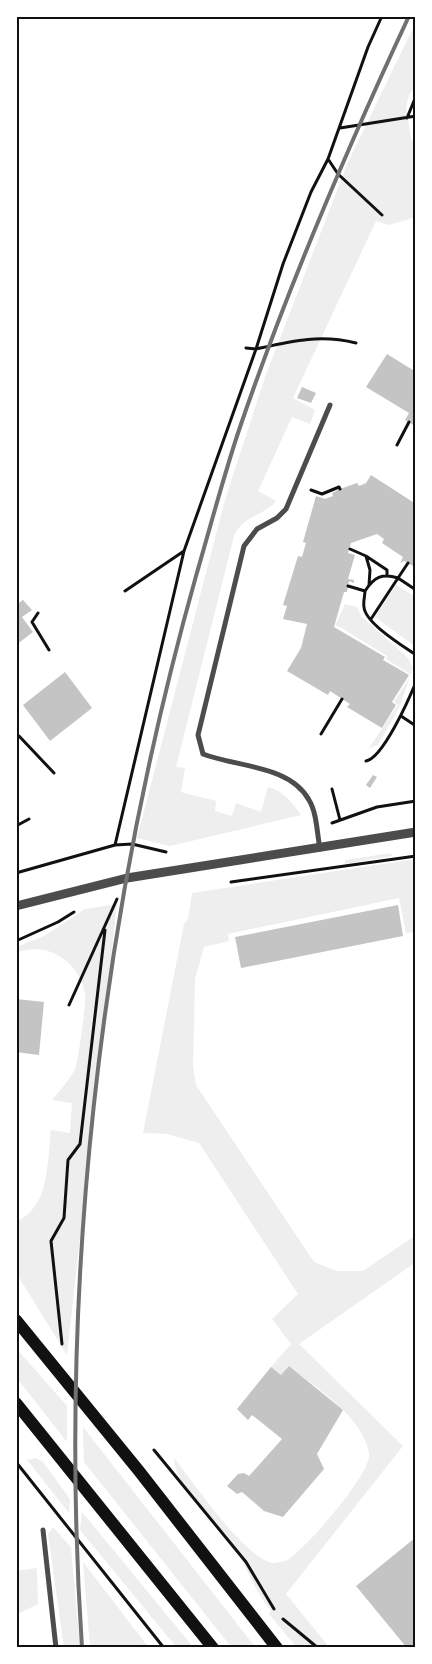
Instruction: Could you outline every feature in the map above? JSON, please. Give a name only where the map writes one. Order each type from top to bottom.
[{"type":"main road","points":[[16,1320],[277,1648]]},
{"type":"main road","points":[[16,1403],[213,1648]]},
{"type":"street","points":[[320,849],[309,800],[292,782],[275,774],[203,754],[199,746],[198,735],[244,546],[257,529],[282,514],[330,405]]},
{"type":"street","points":[[16,906],[127,878],[320,849],[416,832]]},
{"type":"street","points":[[43,1530],[56,1648]]},
{"type":"path","points":[[115,845],[184,551],[256,349],[282,264],[311,192],[328,159],[368,47],[382,16]]},
{"type":"path","points":[[407,118],[416,96]]},
{"type":"path","points":[[340,128],[416,116]]},
{"type":"path","points":[[328,159],[338,174],[382,215]]},
{"type":"path","points":[[246,348],[256,349],[304,339],[333,337],[356,343]]},
{"type":"path","points":[[397,445],[409,422]]},
{"type":"path","points":[[296,485],[322,494],[339,487],[340,489]]},
{"type":"path","points":[[350,549],[366,556],[387,570],[387,575]]},
{"type":"path","points":[[125,590],[184,551]]},
{"type":"path","points":[[366,556],[370,570],[369,585]]},
{"type":"path","points":[[371,619],[408,563]]},
{"type":"path","points":[[416,590],[398,578],[387,575],[378,576],[365,590],[364,607],[371,619],[416,655]]},
{"type":"path","points":[[348,586],[365,590]]},
{"type":"path","points":[[38,612],[32,622],[49,650]]},
{"type":"path","points":[[366,761],[374,758],[401,716],[416,682]]},
{"type":"path","points":[[321,734],[342,699]]},
{"type":"path","points":[[401,716],[416,726]]},
{"type":"path","points":[[16,738],[19,736],[54,773]]},
{"type":"path","points":[[332,789],[340,820]]},
{"type":"path","points":[[316,828],[377,808],[416,801]]},
{"type":"path","points":[[16,826],[29,819]]},
{"type":"path","points":[[16,873],[115,845],[137,845],[173,853]]},
{"type":"path","points":[[228,883],[416,856]]},
{"type":"path","points":[[69,1004],[118,896]]},
{"type":"path","points":[[16,941],[58,922],[75,911]]},
{"type":"path","points":[[67,1382],[51,1241],[64,1218],[68,1160],[80,1144],[104,930]]},
{"type":"path","points":[[154,1450],[246,1562],[280,1617],[318,1648]]},
{"type":"path","points":[[16,1462],[164,1648]]},
{"type":"shaded area","points":[[416,22],[416,85],[409,95],[406,107],[411,138],[416,149],[416,217],[389,225],[376,221],[293,398],[315,410],[310,424],[292,417],[258,491],[276,501],[265,510],[248,519],[234,536],[176,767],[185,768],[181,792],[216,801],[215,811],[232,816],[236,803],[261,812],[268,787],[278,791],[287,798],[301,815],[170,846],[137,838],[225,500],[265,377],[348,162]]},
{"type":"shaded area","points":[[396,585],[416,597],[416,647],[375,617]]},
{"type":"shaded area","points":[[345,604],[357,607],[361,616],[408,658],[413,668],[411,675],[386,659],[387,656],[340,627],[335,626]]},
{"type":"shaded area","points":[[410,677],[399,708],[378,745],[369,748],[398,705],[394,702]]},
{"type":"shaded area","points":[[391,853],[392,856],[345,864],[345,860]]},
{"type":"shaded area","points":[[416,859],[416,932],[406,933],[399,898],[228,934],[229,941],[204,947],[195,979],[193,1067],[196,1085],[314,1262],[337,1271],[363,1271],[416,1235],[416,1262],[299,1344],[403,1446],[286,1594],[330,1648],[297,1648],[269,1614],[271,1610],[264,1602],[228,1537],[187,1490],[180,1479],[174,1458],[206,1500],[247,1547],[260,1558],[275,1563],[287,1560],[308,1542],[349,1493],[367,1464],[369,1454],[365,1440],[349,1416],[337,1404],[289,1366],[281,1375],[271,1367],[291,1344],[272,1319],[298,1294],[199,1143],[167,1134],[143,1133],[184,924],[188,919],[192,893]]},
{"type":"shaded area","points":[[117,904],[67,1355],[16,1273],[16,1221],[27,1215],[41,1195],[47,1169],[51,1130],[70,1133],[72,1103],[52,1100],[75,1069],[82,1031],[85,993],[82,982],[76,972],[60,956],[39,949],[16,953],[16,947],[44,936],[85,909]]},
{"type":"shaded area","points":[[16,1348],[67,1406],[67,1442],[16,1377]]},
{"type":"shaded area","points":[[83,1427],[256,1648],[232,1648],[84,1462]]},
{"type":"shaded area","points":[[36,1458],[43,1462],[70,1499],[69,1513],[27,1460]]},
{"type":"shaded area","points":[[82,1512],[194,1648],[177,1648],[80,1530]]},
{"type":"shaded area","points":[[53,1527],[71,1547],[80,1648],[64,1648],[48,1534]]},
{"type":"shaded area","points":[[83,1562],[149,1648],[90,1648]]},
{"type":"shaded area","points":[[37,1568],[38,1604],[16,1615],[16,1571]]},
{"type":"building","points":[[387,354],[416,372],[415,426],[405,420],[409,413],[366,387]]},
{"type":"building","points":[[302,387],[316,393],[311,403],[297,398]]},
{"type":"building","points":[[371,475],[416,504],[416,565],[413,566],[404,561],[400,563],[403,557],[382,543],[384,539],[377,534],[351,543],[348,553],[355,555],[348,579],[354,580],[354,583],[349,581],[347,592],[344,592],[334,627],[385,657],[383,660],[409,675],[392,702],[396,705],[382,728],[347,707],[350,704],[330,691],[328,695],[287,671],[301,648],[307,624],[283,619],[287,606],[283,605],[298,556],[302,557],[306,543],[303,542],[316,496],[325,499],[333,496],[332,493],[340,489],[357,483],[359,486],[366,483]]},
{"type":"building","points":[[23,600],[32,610],[22,617],[33,632],[16,645],[16,605]]},
{"type":"building","points":[[65,672],[92,708],[50,741],[23,705]]},
{"type":"building","points":[[373,775],[377,777],[370,788],[366,785]]},
{"type":"building","points":[[398,905],[403,936],[241,968],[235,937]]},
{"type":"building","points":[[16,999],[44,1002],[39,1055],[16,1052]]},
{"type":"building","points":[[289,1366],[343,1410],[317,1454],[324,1469],[283,1517],[264,1511],[242,1492],[237,1494],[227,1486],[238,1474],[244,1473],[249,1476],[282,1439],[252,1415],[248,1420],[237,1409],[271,1367],[281,1375]]},
{"type":"building","points":[[416,1537],[416,1648],[407,1648],[356,1586]]},
{"type":"railway","points":[[82,1648],[76,1513],[76,1378],[82,1242],[94,1107],[111,972],[134,839],[162,706],[196,576],[239,430],[277,325],[318,221],[409,16]]}]
